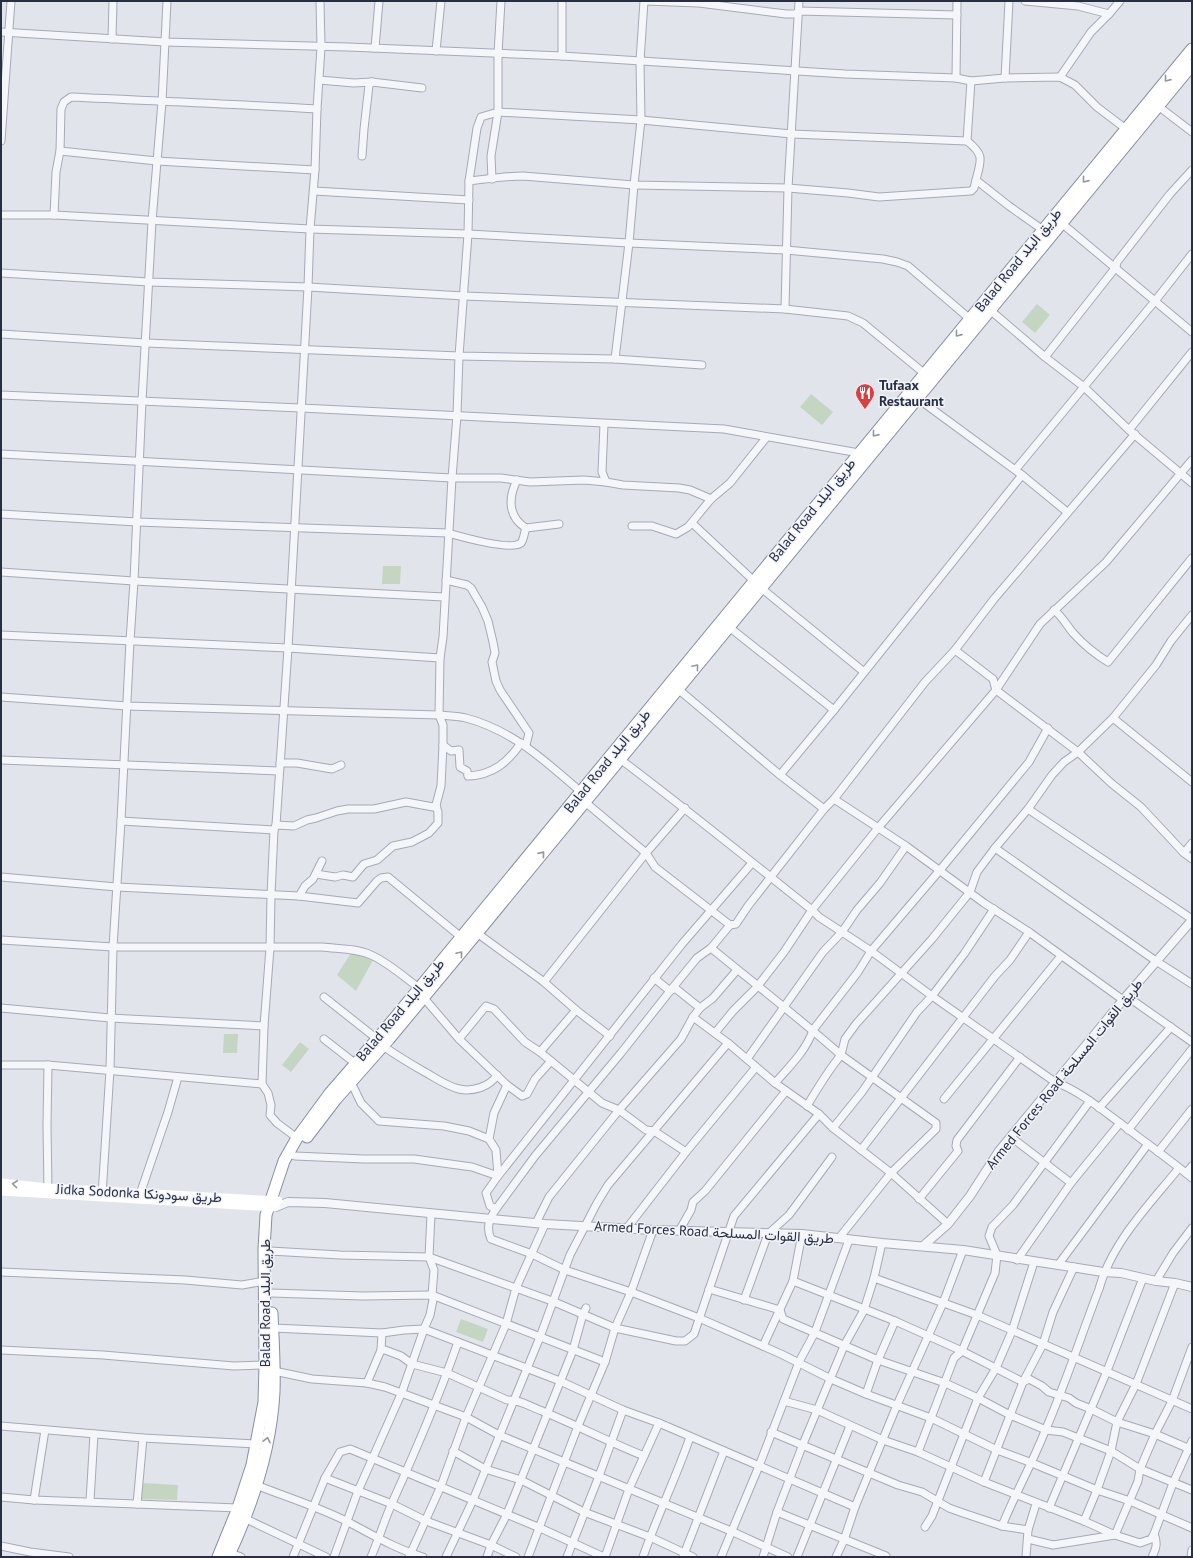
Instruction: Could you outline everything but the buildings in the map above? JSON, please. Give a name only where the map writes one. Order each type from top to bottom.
[{"type":"highway","name":"Balad Road طريق البلد","points":[[422,993],[461,937],[583,797],[758,584],[990,310],[1126,129],[1192,49]]},
{"type":"highway","name":"Balad Road طريق البلد","points":[[229,1555],[256,1485],[269,1427],[274,1393],[270,1368],[265,1281],[264,1242],[266,1215],[276,1203],[295,1156],[319,1120],[351,1082],[380,1043],[422,993],[478,933],[583,797],[620,759],[729,626],[758,584],[859,453],[1043,230],[1058,220],[1192,65]]},
{"type":"highway","name":"Balad Road طريق البلد","points":[[218,1557],[238,1508],[252,1465],[270,1368],[273,1328],[270,1251],[273,1216],[284,1160],[297,1138],[330,1093],[356,1064],[380,1043]]},
{"type":"main road","name":"Jidka Sodonka طريق سودونكا","points":[[1,1183],[48,1191]]},
{"type":"main road","name":"Jidka Sodonka طريق سودونكا","points":[[1,1191],[48,1191],[276,1203]]},
{"type":"street","points":[[1,142],[3,91],[11,1]]},
{"type":"street","points":[[112,39],[113,1]]},
{"type":"street","points":[[102,1194],[110,1070],[110,1018],[113,947],[122,821],[142,401],[152,221],[162,102],[167,1]]},
{"type":"street","points":[[297,1138],[270,1116],[271,1105],[268,1093],[262,1084],[264,1026],[270,948],[271,895],[292,589],[310,229],[314,191],[321,47],[320,1]]},
{"type":"street","points":[[375,48],[379,1]]},
{"type":"street","points":[[436,51],[442,1]]},
{"type":"street","points":[[492,179],[491,156],[498,112],[498,54],[501,1]]},
{"type":"street","points":[[562,1],[562,56]]},
{"type":"street","points":[[615,359],[629,243],[641,120],[640,61],[644,1],[700,3],[786,14],[795,14],[799,11],[957,15]]},
{"type":"street","points":[[785,309],[788,188],[799,1]]},
{"type":"street","points":[[956,78],[957,1]]},
{"type":"street","points":[[1005,78],[1010,1]]},
{"type":"street","points":[[1025,1],[1084,7],[1109,14]]},
{"type":"street","points":[[1060,77],[1091,32],[1120,1]]},
{"type":"street","points":[[1,32],[165,42],[375,48],[562,56],[956,78],[971,81],[1005,78],[1060,77],[1076,85],[1097,107],[1126,129]]},
{"type":"street","points":[[319,80],[354,83],[372,82],[422,88]]},
{"type":"street","points":[[967,141],[971,81]]},
{"type":"street","points":[[362,156],[369,85],[372,82]]},
{"type":"street","points":[[54,215],[56,172],[60,151],[61,109],[64,102],[71,97],[317,109]]},
{"type":"street","points":[[1158,106],[1192,132]]},
{"type":"street","points":[[316,874],[335,877],[343,875],[353,877],[364,864],[377,860],[393,846],[406,844],[429,834],[438,823],[439,818],[436,805],[441,786],[443,745],[443,725],[439,715],[440,658],[443,637],[448,533],[457,415],[459,356],[468,234],[469,181],[478,123],[481,117],[498,112],[641,120],[792,134],[967,141],[977,149],[981,160],[974,188],[971,191],[880,197],[788,188],[634,185],[523,176],[507,176],[469,181]]},
{"type":"street","points":[[60,151],[157,160],[315,170]]},
{"type":"street","points":[[1045,357],[1116,268],[1117,262],[1170,194],[1192,170]]},
{"type":"street","points":[[976,180],[1043,230]]},
{"type":"street","points":[[314,191],[469,200]]},
{"type":"street","points":[[1,215],[54,215],[310,229],[468,234],[786,250],[897,262],[908,266],[970,319]]},
{"type":"street","points":[[1058,220],[1192,332]]},
{"type":"street","points":[[1016,469],[1192,254]]},
{"type":"street","points":[[1,274],[149,282],[308,287],[464,296],[785,309],[848,316],[863,323],[925,374]]},
{"type":"street","points":[[990,310],[1045,357],[1084,387],[1132,432],[1192,483]]},
{"type":"street","points":[[1,334],[146,343],[459,356],[615,359],[702,365]]},
{"type":"street","points":[[1192,352],[1132,432],[994,599],[955,650],[925,682],[748,906],[736,924],[730,925],[711,948],[697,958],[621,1053],[535,1156],[490,1218],[488,1229],[491,1239],[532,1254],[564,1270],[631,1292],[699,1318],[799,1362],[866,1394],[931,1418],[997,1450],[1192,1528]]},
{"type":"street","points":[[1,395],[457,415],[604,424],[724,429],[766,438],[859,453]]},
{"type":"street","points":[[917,398],[1016,469],[1067,512]]},
{"type":"street","points":[[604,424],[602,472],[606,482]]},
{"type":"street","points":[[632,526],[652,526],[676,534],[688,527],[711,499],[730,483],[766,438]]},
{"type":"street","points":[[1,454],[452,478],[501,478],[530,482],[584,480],[623,485],[679,488],[690,490],[711,499]]},
{"type":"street","points":[[715,1033],[733,1011],[757,986],[784,952],[812,910],[878,828],[996,690],[1040,624],[1106,562],[1182,474],[1192,460]]},
{"type":"street","points":[[780,774],[834,710],[1022,475]]},
{"type":"street","points":[[517,480],[512,492],[510,507],[512,514],[521,525],[526,528],[560,524]]},
{"type":"street","points":[[1,514],[137,522],[448,533],[495,545],[516,545],[522,542],[526,528]]},
{"type":"street","points":[[692,523],[758,584],[864,672]]},
{"type":"street","points":[[1054,610],[1060,615],[1075,635],[1092,652],[1108,662],[1192,558]]},
{"type":"street","points":[[1,572],[134,581],[444,597]]},
{"type":"street","points":[[443,745],[451,751],[459,750],[460,767],[467,770],[468,776],[485,773],[508,761],[524,744],[529,733],[496,682],[492,662],[495,653],[493,642],[488,621],[482,607],[471,588],[467,585],[446,580]]},
{"type":"street","points":[[806,1106],[830,1072],[832,1065],[841,1055],[845,1039],[856,1024],[932,939],[970,892],[977,872],[1028,809],[1052,775],[1064,762],[1078,752],[1113,718],[1156,665],[1171,641],[1192,615]]},
{"type":"street","points":[[729,626],[834,710]]},
{"type":"street","points":[[1,635],[288,648],[440,658]]},
{"type":"street","points":[[955,650],[993,679],[996,690],[1078,752],[1111,783],[1141,807],[1184,853],[1192,859]]},
{"type":"street","points":[[678,689],[824,809]]},
{"type":"street","points":[[1,697],[127,706],[439,715],[466,718],[509,735],[524,744],[646,854],[655,867],[730,925]]},
{"type":"street","points":[[1113,718],[1192,782]]},
{"type":"street","points":[[775,1083],[797,1058],[810,1039],[813,1030],[858,972],[871,951],[1029,762],[1048,728]]},
{"type":"street","points":[[620,759],[685,808],[819,917],[871,951],[901,974],[1055,1082],[1069,1087],[1090,1101],[1192,1178]]},
{"type":"street","points":[[1,760],[280,771]]},
{"type":"street","points":[[280,763],[297,763],[332,769],[341,765]]},
{"type":"street","points":[[834,799],[906,846],[1123,1000],[1135,1002],[1192,1042]]},
{"type":"street","points":[[122,821],[275,827],[294,826],[307,820],[348,809],[374,809],[406,802],[432,807],[436,805]]},
{"type":"street","points":[[544,982],[646,854],[685,808]]},
{"type":"street","points":[[1028,809],[1192,919]]},
{"type":"street","points":[[1184,853],[1192,843]]},
{"type":"street","points":[[747,1059],[823,952],[842,932],[857,910],[880,883],[906,846]]},
{"type":"street","points":[[995,848],[1156,961],[1192,984]]},
{"type":"street","points":[[299,896],[303,889],[313,879],[322,860]]},
{"type":"street","points":[[496,1209],[490,1206],[486,1193],[498,1176],[610,1036],[654,978],[752,863]]},
{"type":"street","points":[[1,877],[117,887],[299,896],[358,903],[377,881],[381,878],[388,878],[461,937]]},
{"type":"street","points":[[833,1128],[851,1107],[917,1012],[932,996],[964,954],[994,909]]},
{"type":"street","name":"Armed Forces Road طريق القوات المسلحة","points":[[276,1203],[325,1203],[545,1224],[728,1233],[802,1234],[882,1244],[923,1246],[948,1224],[970,1196],[999,1150],[1192,919]]},
{"type":"street","points":[[861,1150],[995,976],[1010,960],[1029,932]]},
{"type":"street","points":[[478,933],[544,982],[576,1010],[610,1036]]},
{"type":"street","points":[[1,940],[113,947],[322,947],[370,954],[388,964],[422,993],[459,1039],[507,1085],[522,1096],[527,1094],[542,1069],[551,1061]]},
{"type":"street","points":[[711,948],[813,1030],[841,1055],[936,1123],[937,1127],[891,1173],[839,1238]]},
{"type":"street","points":[[944,1099],[992,1038],[1061,956]]},
{"type":"street","points":[[536,1223],[549,1197],[619,1110],[681,1039],[693,1017],[700,1008],[713,998],[737,970]]},
{"type":"street","points":[[654,978],[670,991]]},
{"type":"street","points":[[670,991],[675,988],[700,1008]]},
{"type":"street","points":[[324,997],[396,1055],[433,1077],[460,1089],[472,1090],[488,1085],[497,1075]]},
{"type":"street","points":[[459,1039],[486,1006],[490,1006],[524,1042],[540,1052],[602,1103],[619,1110],[646,1130],[654,1131],[686,1152]]},
{"type":"street","points":[[1,1008],[110,1018],[264,1026]]},
{"type":"street","points":[[540,1052],[576,1010]]},
{"type":"street","points":[[693,1017],[728,1043],[775,1083],[819,1114],[833,1128],[891,1173],[948,1224]]},
{"type":"street","points":[[1099,1108],[1171,1027]]},
{"type":"street","points":[[324,1039],[356,1064]]},
{"type":"street","points":[[446,1557],[474,1500],[499,1435],[540,1337],[570,1254],[585,1226],[608,1185],[728,1043]]},
{"type":"street","points":[[1128,1130],[1192,1049]]},
{"type":"street","points":[[920,1199],[958,1151],[956,1146],[958,1140],[1020,1057]]},
{"type":"street","points":[[1,1065],[48,1065],[262,1084]]},
{"type":"street","points":[[48,1065],[48,1191]]},
{"type":"street","points":[[627,1228],[686,1152],[756,1067]]},
{"type":"street","points":[[139,1196],[168,1112],[178,1077]]},
{"type":"street","points":[[351,1082],[361,1103],[378,1120],[444,1126],[469,1131],[489,1139],[496,1150],[498,1176]]},
{"type":"street","points":[[489,1139],[494,1113],[507,1085]]},
{"type":"street","points":[[679,1231],[691,1210],[693,1202],[705,1191],[786,1091]]},
{"type":"street","points":[[918,1452],[954,1358],[962,1351],[995,1273],[997,1255],[989,1236],[992,1227],[1013,1205],[1090,1101]]},
{"type":"street","points":[[1158,1152],[1192,1109]]},
{"type":"street","points":[[270,1251],[340,1255],[429,1257],[584,1311],[615,1328],[667,1340],[685,1341],[694,1334],[734,1216],[819,1114]]},
{"type":"street","points":[[1017,1260],[1071,1183],[1120,1123]]},
{"type":"street","points":[[1011,1137],[1071,1183]]},
{"type":"street","points":[[1058,1265],[1148,1144]]},
{"type":"street","points":[[295,1156],[364,1160],[414,1159],[472,1167],[498,1176]]},
{"type":"street","points":[[744,1300],[768,1234],[789,1215],[832,1157]]},
{"type":"street","points":[[1002,1526],[1046,1430],[1099,1288],[1103,1272],[1117,1247],[1183,1170],[1192,1166]]},
{"type":"street","points":[[334,1557],[358,1491],[402,1392],[432,1308],[434,1270],[429,1257],[431,1214]]},
{"type":"street","points":[[410,1555],[441,1486],[466,1417],[506,1324],[516,1288],[545,1224]]},
{"type":"street","points":[[1156,1281],[1173,1253],[1192,1228]]},
{"type":"street","points":[[528,1557],[578,1426],[605,1362],[615,1328],[631,1292],[653,1230]]},
{"type":"street","points":[[763,1346],[793,1281],[802,1234]]},
{"type":"street","points":[[721,1557],[759,1466],[799,1362],[815,1332],[849,1240]]},
{"type":"street","points":[[763,1557],[777,1512],[803,1444],[844,1346],[864,1310],[874,1278],[882,1244]]},
{"type":"street","points":[[923,1246],[997,1255],[1017,1260],[1103,1272],[1121,1273],[1156,1281],[1175,1283],[1192,1288]]},
{"type":"street","points":[[836,1557],[897,1405],[943,1302],[962,1250]]},
{"type":"street","points":[[925,1527],[932,1516],[978,1398],[996,1368],[1012,1330],[1034,1262]]},
{"type":"street","points":[[984,1482],[1023,1382],[1043,1344],[1053,1312],[1074,1267]]},
{"type":"street","points":[[1,1272],[185,1280],[242,1285],[265,1281]]},
{"type":"street","points":[[874,1278],[977,1315],[1192,1409]]},
{"type":"street","points":[[1049,1508],[1107,1371],[1143,1278]]},
{"type":"street","points":[[793,1281],[895,1321],[962,1351],[1023,1382]]},
{"type":"street","points":[[1084,1520],[1097,1490],[1110,1451],[1117,1422],[1136,1384],[1175,1283]]},
{"type":"street","points":[[709,1288],[780,1310]]},
{"type":"street","points":[[271,1293],[363,1296],[432,1296],[605,1362]]},
{"type":"street","points":[[780,1310],[784,1319],[844,1346],[945,1384],[978,1398],[1010,1416],[1046,1430],[1063,1432],[1079,1438],[1110,1451],[1140,1469],[1192,1490]]},
{"type":"street","points":[[487,1557],[491,1545],[507,1514],[573,1350],[584,1311]]},
{"type":"street","points":[[866,1394],[878,1360],[895,1321]]},
{"type":"street","points":[[273,1328],[382,1333],[424,1329],[560,1381],[622,1410],[659,1423],[724,1450],[855,1507]]},
{"type":"street","points":[[367,1383],[381,1350],[382,1333]]},
{"type":"street","points":[[371,1557],[392,1504],[407,1473],[435,1405],[458,1342]]},
{"type":"street","points":[[1115,1535],[1138,1481],[1140,1469],[1155,1434],[1172,1401],[1192,1347]]},
{"type":"street","points":[[1,1350],[103,1355],[270,1368],[312,1379],[367,1383],[385,1387],[402,1392],[466,1417],[499,1435],[533,1448],[564,1463],[599,1476],[664,1505],[731,1531],[788,1557]]},
{"type":"street","points":[[381,1350],[401,1356],[412,1364],[447,1373],[507,1400],[514,1400],[547,1413],[578,1426],[611,1443],[644,1456]]},
{"type":"street","points":[[1023,1382],[1029,1379],[1042,1386],[1049,1392],[1060,1394],[1069,1398],[1076,1404],[1091,1409],[1117,1422],[1155,1434],[1190,1450]]},
{"type":"street","points":[[784,1401],[817,1410],[850,1426],[883,1440],[918,1452],[951,1468],[1036,1504],[1084,1520],[1115,1535],[1140,1543],[1152,1539],[1162,1516],[1173,1483],[1190,1450],[1192,1441]]},
{"type":"street","points":[[567,1557],[599,1476],[622,1410]]},
{"type":"street","points":[[293,1557],[325,1478],[340,1452],[350,1449],[573,1542],[604,1557],[629,1489],[659,1423]]},
{"type":"street","points":[[1,1426],[143,1438],[257,1444]]},
{"type":"street","points":[[797,1557],[824,1494],[850,1426]]},
{"type":"street","points":[[34,1500],[45,1430]]},
{"type":"street","points":[[771,1432],[803,1444],[837,1460],[898,1485],[922,1492],[956,1510],[1002,1526],[1028,1530]]},
{"type":"street","points":[[90,1501],[94,1434]]},
{"type":"street","points":[[644,1557],[650,1537],[690,1437]]},
{"type":"street","points":[[137,1504],[143,1438]]},
{"type":"street","points":[[684,1555],[724,1450]]},
{"type":"street","points":[[453,1451],[486,1469],[521,1480],[584,1512],[650,1537],[684,1555],[693,1557]]},
{"type":"street","points":[[325,1478],[392,1504],[426,1521],[491,1545],[516,1557]]},
{"type":"street","points":[[256,1485],[347,1522],[410,1555],[423,1557]]},
{"type":"street","points":[[1,1497],[34,1500],[238,1508]]},
{"type":"street","points":[[1026,1557],[1028,1530],[1036,1504]]},
{"type":"street","points":[[777,1512],[886,1556]]},
{"type":"street","points":[[244,1518],[326,1557]]},
{"type":"street","points":[[1152,1557],[1157,1545],[1157,1539],[1154,1534]]},
{"type":"street","points":[[1028,1539],[1053,1545],[1115,1535]]},
{"type":"street","points":[[1,1546],[28,1555],[70,1557]]},
{"type":"street","points":[[1191,1557],[1192,1550]]},
{"type":"street","points":[[229,1555],[241,1557]]},
{"type":"green space","points":[[1037,304],[1050,315],[1035,333],[1022,322]]},
{"type":"green space","points":[[811,394],[833,412],[822,425],[800,407]]},
{"type":"green space","points":[[383,566],[401,566],[400,584],[382,584]]},
{"type":"green space","points":[[351,953],[373,960],[356,991],[337,975]]},
{"type":"green space","points":[[224,1034],[238,1034],[237,1053],[223,1053]]},
{"type":"green space","points":[[300,1042],[309,1049],[291,1072],[282,1065]]},
{"type":"green space","points":[[461,1319],[488,1329],[483,1342],[456,1332]]},
{"type":"green space","points":[[142,1483],[178,1485],[177,1500],[141,1499]]},
{"type":"place","name":"Tufaax Restaurant","points":[[865,410]]}]
